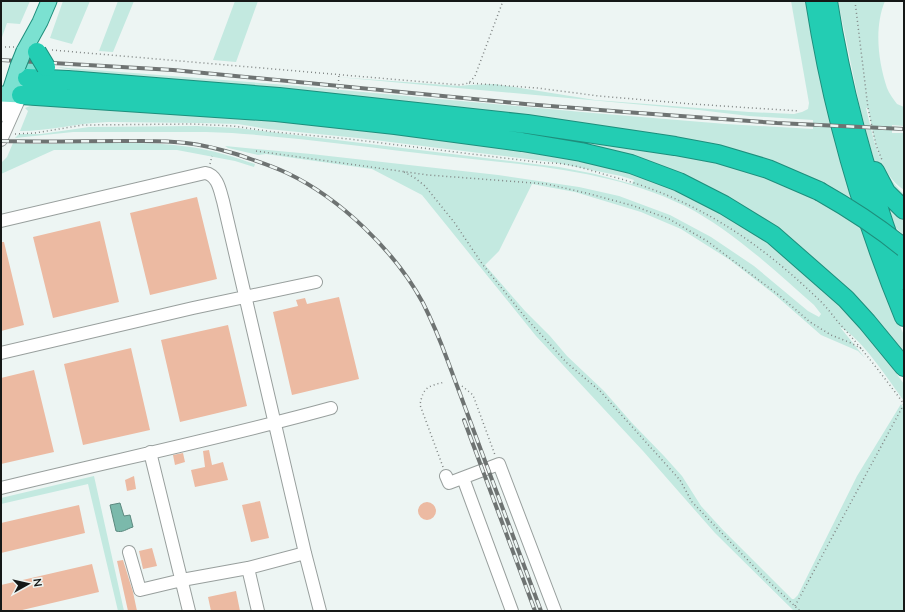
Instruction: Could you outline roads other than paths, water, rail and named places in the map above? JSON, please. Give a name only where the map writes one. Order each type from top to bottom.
[{"type":"highway","points":[[815,1],[828,72],[848,155],[880,255],[904,317]]},
{"type":"highway","points":[[828,1],[844,82],[858,142],[879,210],[904,280]]},
{"type":"highway","points":[[24,64],[68,80],[279,97],[526,124],[675,146],[718,154],[750,163],[793,179],[819,191],[861,216],[904,248]]},
{"type":"highway","points":[[844,82],[855,104],[876,175],[886,192],[904,210]]},
{"type":"highway","points":[[10,94],[276,112],[395,125],[522,142],[581,152],[631,164],[679,182],[724,205],[773,235],[846,299],[904,367]]},
{"type":"main road","points":[[10,94],[24,64],[49,1]]},
{"type":"street","points":[[1,115],[10,94]]},
{"type":"street","points":[[3,137],[10,94]]},
{"type":"street","points":[[1,221],[207,173],[212,175],[217,181],[320,611]]},
{"type":"street","points":[[1,353],[193,308],[316,282]]},
{"type":"street","points":[[1,488],[275,424],[331,408]]},
{"type":"street","points":[[150,452],[189,611]]},
{"type":"street","points":[[446,476],[449,483],[499,464],[555,611]]},
{"type":"street","points":[[463,478],[512,611]]},
{"type":"street","points":[[129,552],[140,590],[182,580],[248,568],[305,553]]},
{"type":"street","points":[[248,568],[258,611]]},
{"type":"railway","points":[[1,60],[173,70],[525,104],[625,112],[777,123],[904,129]]},
{"type":"railway","points":[[1,141],[162,141],[205,146],[236,154],[287,173],[307,184],[346,211],[382,246],[397,264],[423,303],[436,331],[541,611]]},
{"type":"railway","points":[[464,420],[535,611]]}]
